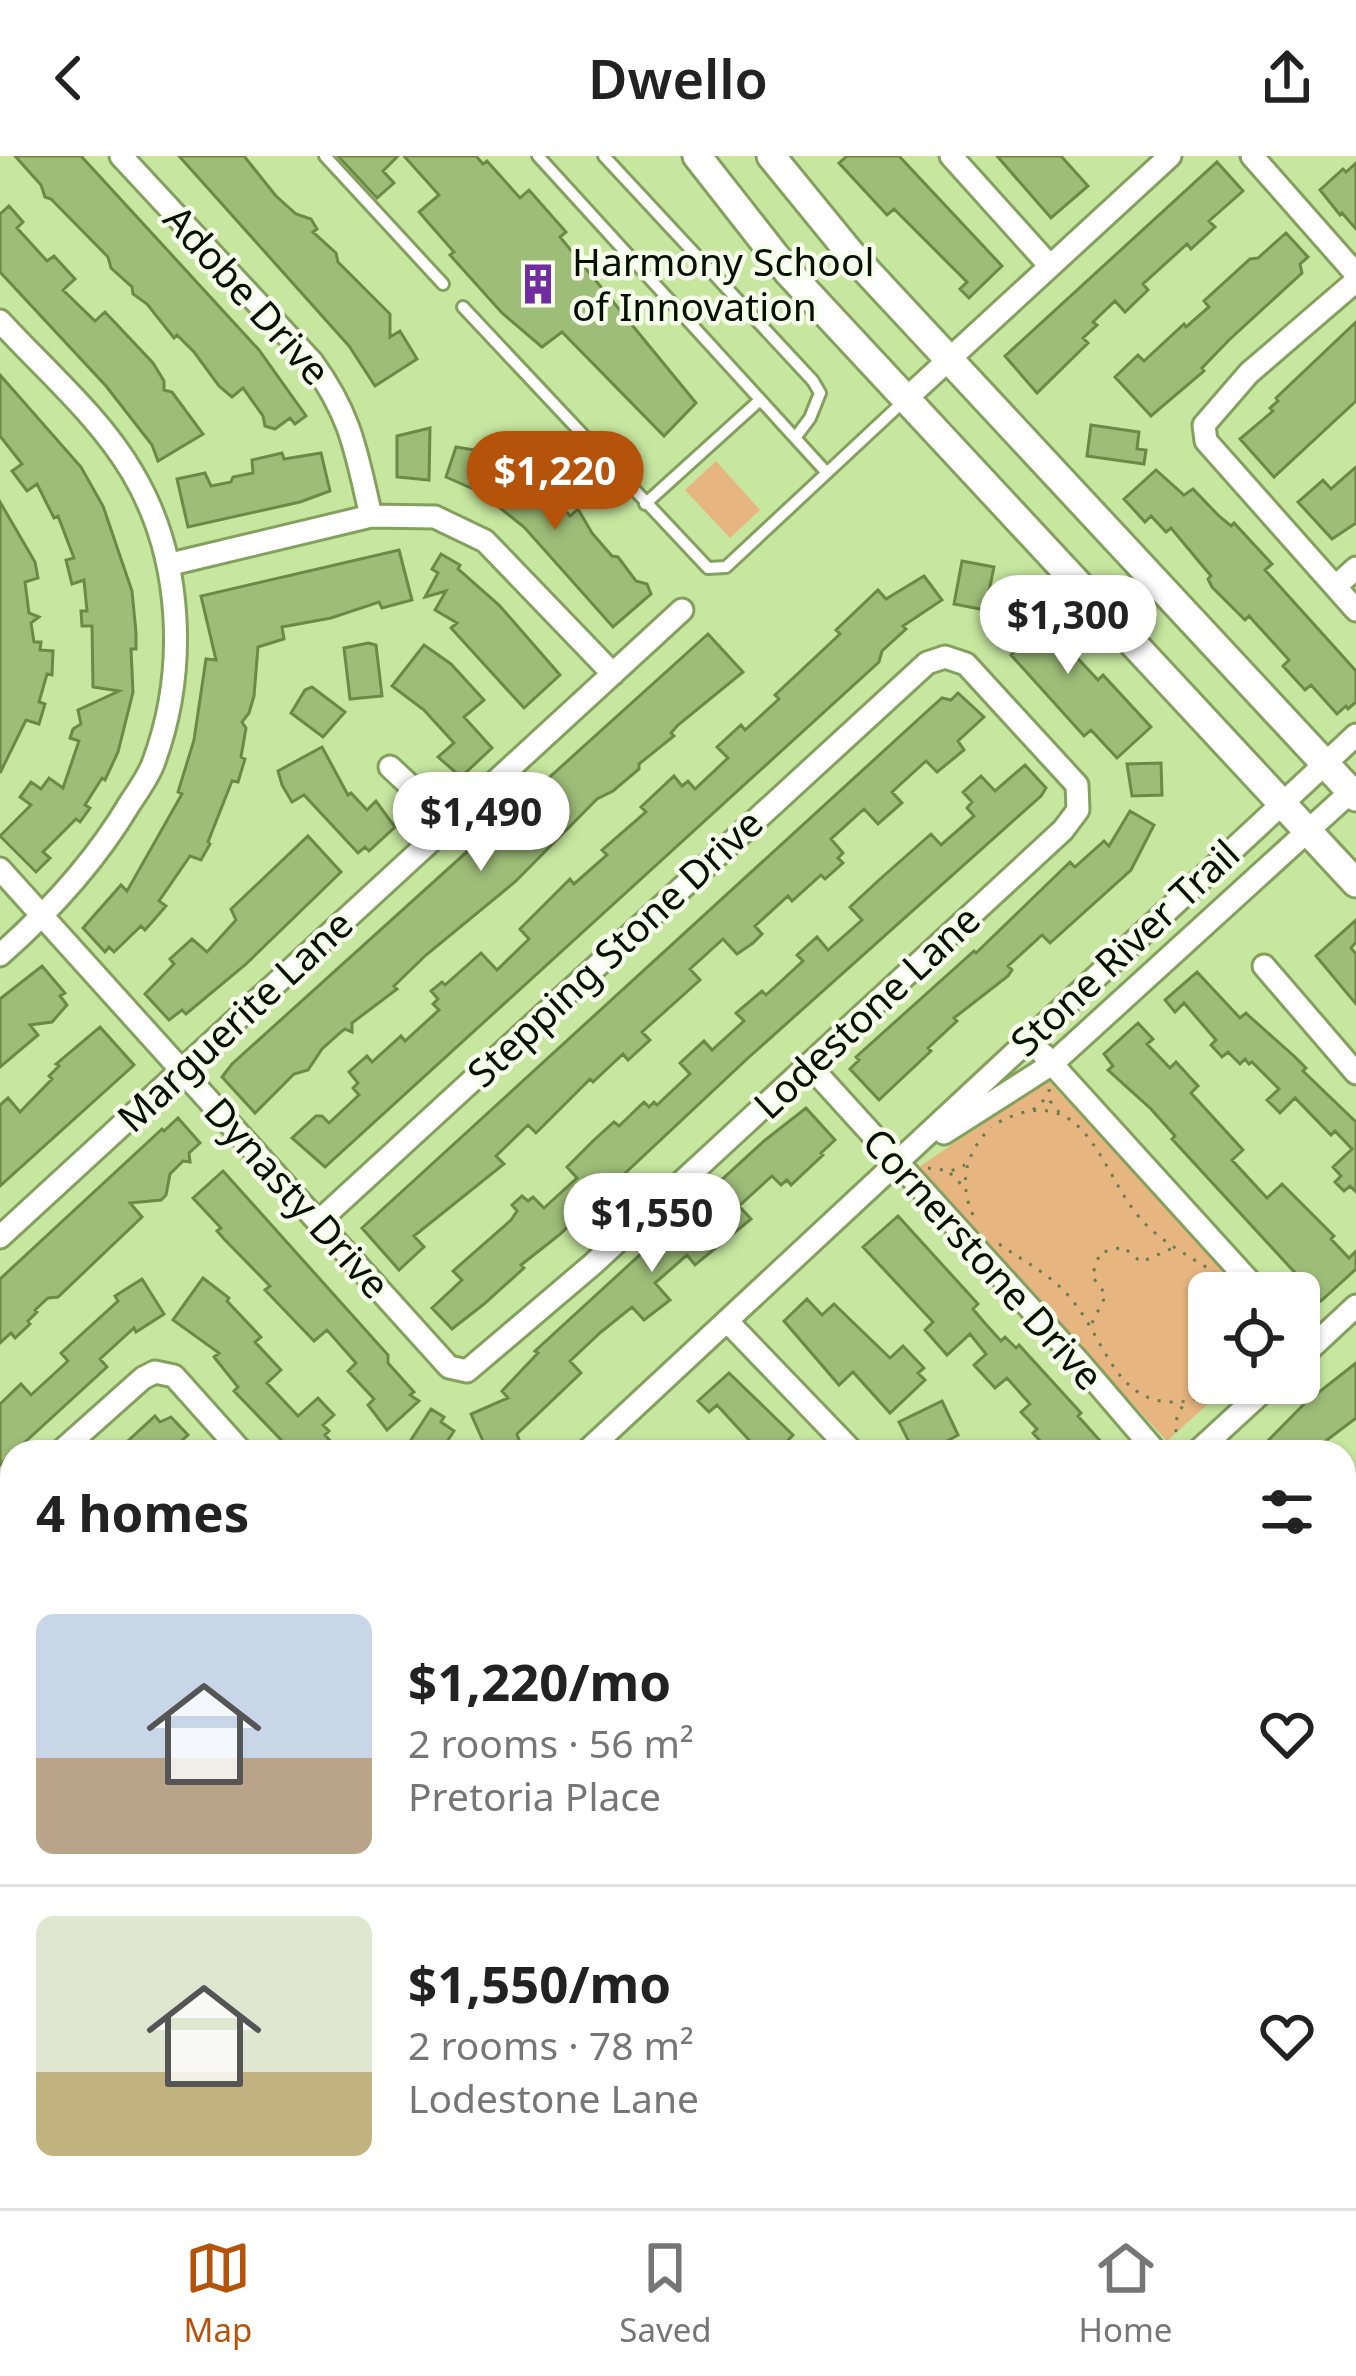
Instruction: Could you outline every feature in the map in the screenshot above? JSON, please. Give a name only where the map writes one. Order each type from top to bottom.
[{"type":"main road","points":[[697,156],[788,272],[1356,883]]},
{"type":"main road","points":[[771,156],[850,254],[1354,792]]},
{"type":"street","name":"Adobe Drive","points":[[121,156],[312,362],[339,399],[371,516]]},
{"type":"street","points":[[951,156],[1050,266]]},
{"type":"street","points":[[907,398],[1170,156]]},
{"type":"street","points":[[1252,156],[1356,278],[1263,361],[1204,425],[1206,441],[1356,610]]},
{"type":"street","points":[[0,321],[108,438],[131,470],[157,519],[171,564],[175,640],[168,702],[153,765],[93,860],[44,917],[0,956]]},
{"type":"street","points":[[171,564],[371,516],[435,517],[485,541],[613,674]]},
{"type":"street","points":[[1336,586],[1356,568]]},
{"type":"street","name":"Marguerite Lane","points":[[0,1237],[682,610]]},
{"type":"street","name":"Stepping Stone Drive","points":[[318,1222],[927,662],[945,657],[966,664],[1076,785],[1078,810],[1064,830]]},
{"type":"street","name":"Stone River Trail","points":[[599,1440],[1356,735]]},
{"type":"street","points":[[390,766],[450,824]]},
{"type":"street","name":"Stone River Trail","points":[[896,1163],[1052,1064],[1354,792]]},
{"type":"street","name":"Lodestone Lane","points":[[449,1366],[467,1371],[507,1340],[1064,830]]},
{"type":"street","name":"Dynasty Drive","points":[[0,868],[449,1366]]},
{"type":"street","points":[[1264,966],[1356,1073]]},
{"type":"street","points":[[1029,1039],[1241,1272]]},
{"type":"street","name":"Cornerstone Drive","points":[[810,1066],[1146,1440]]},
{"type":"street","points":[[1320,1335],[1356,1306]]},
{"type":"street","points":[[728,1322],[841,1440]]},
{"type":"street","points":[[73,1440],[155,1372],[174,1376],[231,1440]]},
{"type":"street","points":[[1210,1440],[1249,1404]]},
{"type":"lane","points":[[325,156],[443,284]]},
{"type":"lane","points":[[538,156],[827,472]]},
{"type":"lane","points":[[604,156],[813,381],[820,393],[817,404],[795,438]]},
{"type":"lane","points":[[463,307],[702,566],[716,569],[726,567],[907,398]]},
{"type":"lane","points":[[645,504],[760,400]]},
{"type":"path","points":[[1030,1112],[1048,1094],[1058,1112],[1082,1127],[1107,1164],[1116,1188],[1143,1222],[1214,1272]]},
{"type":"path","points":[[982,1231],[964,1187],[976,1142],[993,1125],[1014,1114],[1058,1112]]},
{"type":"path","points":[[964,1187],[943,1171],[967,1164]]},
{"type":"path","points":[[995,1241],[1052,1278],[1090,1325],[1126,1385],[1164,1402],[1186,1402],[1176,1424],[1175,1440]]},
{"type":"path","points":[[1090,1325],[1106,1295],[1092,1276],[1100,1253],[1123,1247],[1141,1262],[1174,1247]]},
{"type":"path","points":[[1164,1402],[1176,1424]]},
{"type":"shaded area","points":[[716,461],[760,510],[730,538],[685,490]]},
{"type":"shaded area","points":[[1048,1080],[1225,1272],[1188,1272],[1188,1404],[1208,1404],[1166,1440],[916,1169]]},
{"type":"building","points":[[15,156],[81,156],[259,350],[306,416],[295,424],[290,418],[275,429],[265,426],[243,388],[232,397],[219,386],[194,352],[177,335],[174,338],[133,294],[132,287],[111,268],[108,257],[45,197],[41,185]]},
{"type":"building","points":[[179,156],[244,156],[276,196],[296,214],[311,219],[317,229],[313,232],[390,314],[390,337],[400,331],[417,359],[375,386],[349,346]]},
{"type":"building","points":[[338,156],[398,156],[383,171],[394,183],[377,198]]},
{"type":"building","name":"Harmony School of Innovation","points":[[404,156],[476,156],[483,164],[487,161],[520,198],[529,190],[566,232],[560,237],[696,403],[664,436],[562,332],[542,347],[502,313],[450,255],[454,252],[419,212],[439,195]]},
{"type":"building","points":[[847,156],[899,156],[1002,266],[969,298],[960,289],[967,282],[894,209],[887,215],[839,163]]},
{"type":"building","points":[[997,156],[1061,156],[1088,186],[1051,218]]},
{"type":"building","points":[[1217,162],[1243,191],[1209,221],[1215,227],[1191,249],[1187,244],[1143,284],[1148,290],[1125,312],[1115,301],[1093,322],[1097,325],[1083,338],[1088,343],[1037,393],[1005,356]]},
{"type":"building","points":[[1356,163],[1356,229],[1320,190]]},
{"type":"building","points":[[9,206],[23,222],[17,228],[47,261],[54,256],[75,279],[63,290],[95,321],[105,312],[153,363],[164,390],[172,392],[203,434],[158,461],[152,445],[106,386],[0,272],[0,214]]},
{"type":"building","points":[[1286,233],[1308,257],[1300,264],[1302,273],[1229,340],[1204,371],[1151,416],[1115,377],[1138,355],[1144,361],[1184,324],[1186,327],[1209,307],[1204,301]]},
{"type":"building","points":[[1356,322],[1356,401],[1274,477],[1240,439],[1273,411],[1276,398]]},
{"type":"building","points":[[0,375],[81,467],[103,506],[132,591],[136,632],[136,649],[131,649],[133,692],[118,752],[105,780],[85,805],[90,808],[43,852],[50,858],[36,872],[0,836],[31,805],[20,797],[31,782],[41,789],[49,778],[63,788],[79,741],[70,738],[81,724],[78,710],[119,691],[93,687],[92,626],[82,626],[81,611],[87,611],[84,580],[72,584],[66,560],[74,558],[58,516],[54,518],[37,484],[27,491],[12,471],[22,464],[0,436]]},
{"type":"building","points":[[1091,425],[1139,432],[1137,449],[1146,450],[1144,464],[1087,456]]},
{"type":"building","points":[[430,428],[429,480],[397,477],[397,436]]},
{"type":"building","points":[[456,447],[480,451],[513,473],[522,471],[523,480],[538,491],[542,487],[549,490],[570,516],[578,509],[592,533],[636,581],[647,584],[651,594],[613,627],[524,527],[480,492],[446,477]]},
{"type":"building","points":[[282,453],[284,459],[321,453],[330,491],[188,527],[177,479],[205,473],[211,486],[231,482],[233,477],[253,473],[252,460]]},
{"type":"building","points":[[1356,467],[1356,523],[1332,539],[1298,502],[1323,480],[1331,489]]},
{"type":"building","points":[[1156,470],[1184,495],[1193,489],[1272,564],[1265,570],[1356,671],[1356,702],[1348,709],[1337,714],[1311,685],[1305,690],[1283,666],[1289,660],[1249,616],[1245,620],[1212,587],[1211,576],[1171,528],[1166,532],[1151,516],[1145,522],[1124,499]]},
{"type":"building","points":[[0,502],[35,562],[38,578],[25,582],[29,613],[39,617],[31,623],[34,642],[41,642],[40,650],[53,651],[52,675],[47,674],[39,702],[45,704],[39,724],[26,720],[0,773]]},
{"type":"building","points":[[399,550],[412,600],[382,608],[379,602],[282,627],[284,639],[258,647],[254,696],[242,722],[246,728],[241,757],[245,759],[238,782],[232,781],[210,844],[201,860],[190,856],[159,901],[166,906],[145,930],[141,926],[114,952],[109,947],[105,952],[83,928],[121,885],[127,891],[182,794],[178,792],[194,740],[206,659],[216,660],[201,596]]},
{"type":"building","points":[[441,554],[460,565],[458,569],[499,605],[560,675],[524,708],[451,628],[457,623],[435,610],[446,591],[425,597],[438,573],[432,569]]},
{"type":"building","points":[[962,561],[994,567],[985,610],[954,604]]},
{"type":"building","points":[[924,576],[942,600],[903,626],[906,629],[882,651],[879,662],[325,1167],[292,1138],[316,1116],[329,1123],[359,1095],[353,1088],[358,1083],[349,1072],[367,1056],[372,1062],[401,1036],[405,1041],[439,1010],[431,991],[442,982],[445,985],[481,953],[497,970],[529,939],[520,929],[570,879],[574,884],[607,855],[602,850],[646,812],[641,807],[674,776],[682,786],[688,781],[695,789],[728,758],[717,747],[741,725],[745,730],[779,699],[775,695],[840,634],[836,630],[878,590],[886,599]]},
{"type":"building","points":[[1027,588],[1050,611],[1041,619],[1151,727],[1117,758],[1091,730],[1084,736],[1011,655],[1016,650],[990,622]]},
{"type":"building","points":[[708,634],[743,672],[678,725],[671,733],[674,736],[639,764],[639,769],[597,799],[516,881],[426,955],[394,986],[397,989],[352,1023],[352,1032],[341,1032],[308,1070],[294,1074],[255,1113],[222,1077],[232,1064]]},
{"type":"building","points":[[376,645],[382,696],[350,699],[344,648]]},
{"type":"building","points":[[424,645],[451,664],[484,700],[464,717],[492,748],[461,777],[438,757],[454,743],[424,710],[392,686]]},
{"type":"building","points":[[312,687],[345,712],[323,737],[291,713]]},
{"type":"building","points":[[958,693],[984,717],[958,741],[964,750],[937,772],[926,761],[892,792],[902,803],[878,824],[864,809],[831,839],[843,853],[838,858],[843,863],[792,901],[788,896],[755,926],[762,934],[753,943],[737,954],[723,939],[690,969],[700,980],[642,1032],[650,1040],[628,1060],[623,1054],[593,1082],[590,1079],[536,1133],[528,1125],[496,1156],[504,1164],[414,1236],[424,1247],[399,1270],[362,1228],[923,715],[942,698],[951,700]]},
{"type":"building","points":[[322,747],[348,795],[367,810],[376,801],[395,827],[369,851],[365,847],[358,853],[304,795],[292,802],[282,785],[278,771]]},
{"type":"building","points":[[1161,763],[1162,795],[1132,796],[1127,764]]},
{"type":"building","points":[[1025,765],[1046,788],[1041,796],[521,1265],[524,1268],[484,1304],[452,1329],[432,1308],[462,1280],[453,1271],[511,1220],[517,1211],[512,1205],[522,1196],[528,1201],[533,1197],[544,1208],[577,1178],[567,1167],[614,1122],[619,1126],[644,1102],[649,1107],[654,1102],[657,1105],[690,1074],[680,1063],[704,1041],[712,1050],[744,1021],[736,1013],[762,991],[766,995],[803,961],[797,955],[817,937],[828,950],[862,920],[850,907],[879,880],[931,834],[941,845],[974,816],[967,808],[972,802],[963,792],[981,776],[995,791]]},
{"type":"building","points":[[1130,811],[1154,825],[1131,870],[1050,943],[1042,935],[1008,966],[1012,970],[1008,976],[954,1018],[957,1021],[928,1048],[931,1051],[879,1100],[850,1069],[859,1060],[856,1057],[976,953],[1070,862],[1075,867],[1104,841],[1109,846]]},
{"type":"building","points":[[308,836],[341,872],[245,965],[186,1014],[182,1010],[169,1020],[145,994],[174,964],[170,959],[192,939],[207,952],[236,920],[231,909]]},
{"type":"building","points":[[1356,920],[1356,942],[1351,948],[1356,954],[1356,1004],[1316,956]]},
{"type":"building","points":[[42,966],[65,993],[60,996],[67,1005],[52,1022],[30,1025],[38,1035],[0,1067],[0,999]]},
{"type":"building","points":[[1197,972],[1240,1018],[1246,1013],[1294,1056],[1306,1068],[1303,1071],[1356,1122],[1356,1192],[1350,1186],[1344,1191],[1335,1182],[1341,1176],[1333,1167],[1352,1149],[1335,1131],[1331,1135],[1295,1098],[1280,1113],[1267,1100],[1279,1089],[1252,1062],[1245,1059],[1240,1064],[1228,1052],[1222,1057],[1211,1045],[1216,1040],[1184,1003],[1175,1012],[1165,1000]]},
{"type":"building","points":[[1138,1023],[1153,1039],[1147,1044],[1170,1068],[1176,1062],[1198,1086],[1191,1093],[1243,1150],[1232,1160],[1267,1198],[1282,1184],[1334,1236],[1331,1239],[1349,1258],[1356,1251],[1356,1269],[1321,1301],[1320,1272],[1294,1272],[1172,1139],[1175,1136],[1151,1109],[1108,1070],[1113,1066],[1104,1054]]},
{"type":"building","points":[[100,1027],[134,1065],[0,1186],[0,1105],[8,1098],[20,1112],[52,1079],[49,1076],[56,1064]]},
{"type":"building","points":[[806,1108],[835,1140],[791,1185],[787,1180],[781,1185],[772,1176],[739,1206],[751,1219],[695,1265],[687,1255],[655,1283],[670,1300],[644,1320],[632,1307],[570,1361],[581,1373],[517,1434],[519,1440],[483,1440],[471,1414],[508,1398],[502,1391],[538,1353],[535,1351]]},
{"type":"building","points":[[178,1118],[200,1143],[189,1153],[190,1162],[183,1161],[170,1174],[166,1195],[161,1200],[130,1203],[142,1217],[58,1297],[48,1298],[35,1310],[30,1324],[15,1338],[11,1333],[0,1343],[0,1279]]},
{"type":"building","points":[[223,1171],[388,1355],[388,1363],[414,1392],[410,1395],[419,1401],[387,1430],[368,1405],[374,1399],[348,1371],[356,1363],[327,1330],[314,1341],[265,1290],[270,1286],[217,1231],[221,1228],[193,1198]]},
{"type":"building","points":[[898,1216],[978,1304],[973,1309],[983,1321],[1001,1341],[1005,1337],[1016,1348],[1019,1345],[1099,1440],[1039,1440],[1033,1433],[1037,1429],[1021,1412],[1030,1404],[1007,1378],[995,1388],[974,1365],[986,1354],[970,1334],[947,1355],[925,1330],[933,1322],[863,1247]]},
{"type":"building","points":[[203,1278],[229,1298],[261,1337],[255,1342],[281,1370],[267,1383],[298,1416],[318,1398],[334,1415],[323,1425],[329,1440],[281,1440],[234,1391],[238,1387],[214,1357],[219,1353],[173,1320]]},
{"type":"building","points":[[142,1279],[164,1314],[136,1332],[134,1328],[100,1359],[107,1367],[27,1440],[0,1440],[0,1404],[21,1384],[31,1395],[68,1361],[61,1353],[118,1301],[115,1296]]},
{"type":"building","points":[[807,1299],[822,1315],[834,1304],[890,1358],[903,1346],[924,1368],[918,1373],[925,1380],[890,1413],[853,1372],[839,1385],[784,1321]]},
{"type":"building","points":[[1356,1363],[1356,1418],[1327,1440],[1269,1440],[1304,1404],[1320,1404],[1320,1391]]},
{"type":"building","points":[[729,1373],[793,1435],[788,1440],[749,1440],[717,1405],[709,1412],[698,1401]]},
{"type":"building","points":[[942,1401],[958,1435],[949,1440],[908,1440],[899,1422]]},
{"type":"building","points":[[431,1409],[454,1431],[448,1440],[411,1440]]},
{"type":"building","points":[[155,1416],[160,1422],[171,1417],[188,1435],[182,1440],[129,1440]]},
{"type":"place","name":"Harmony School of Innovation","points":[[538,284]]}]
